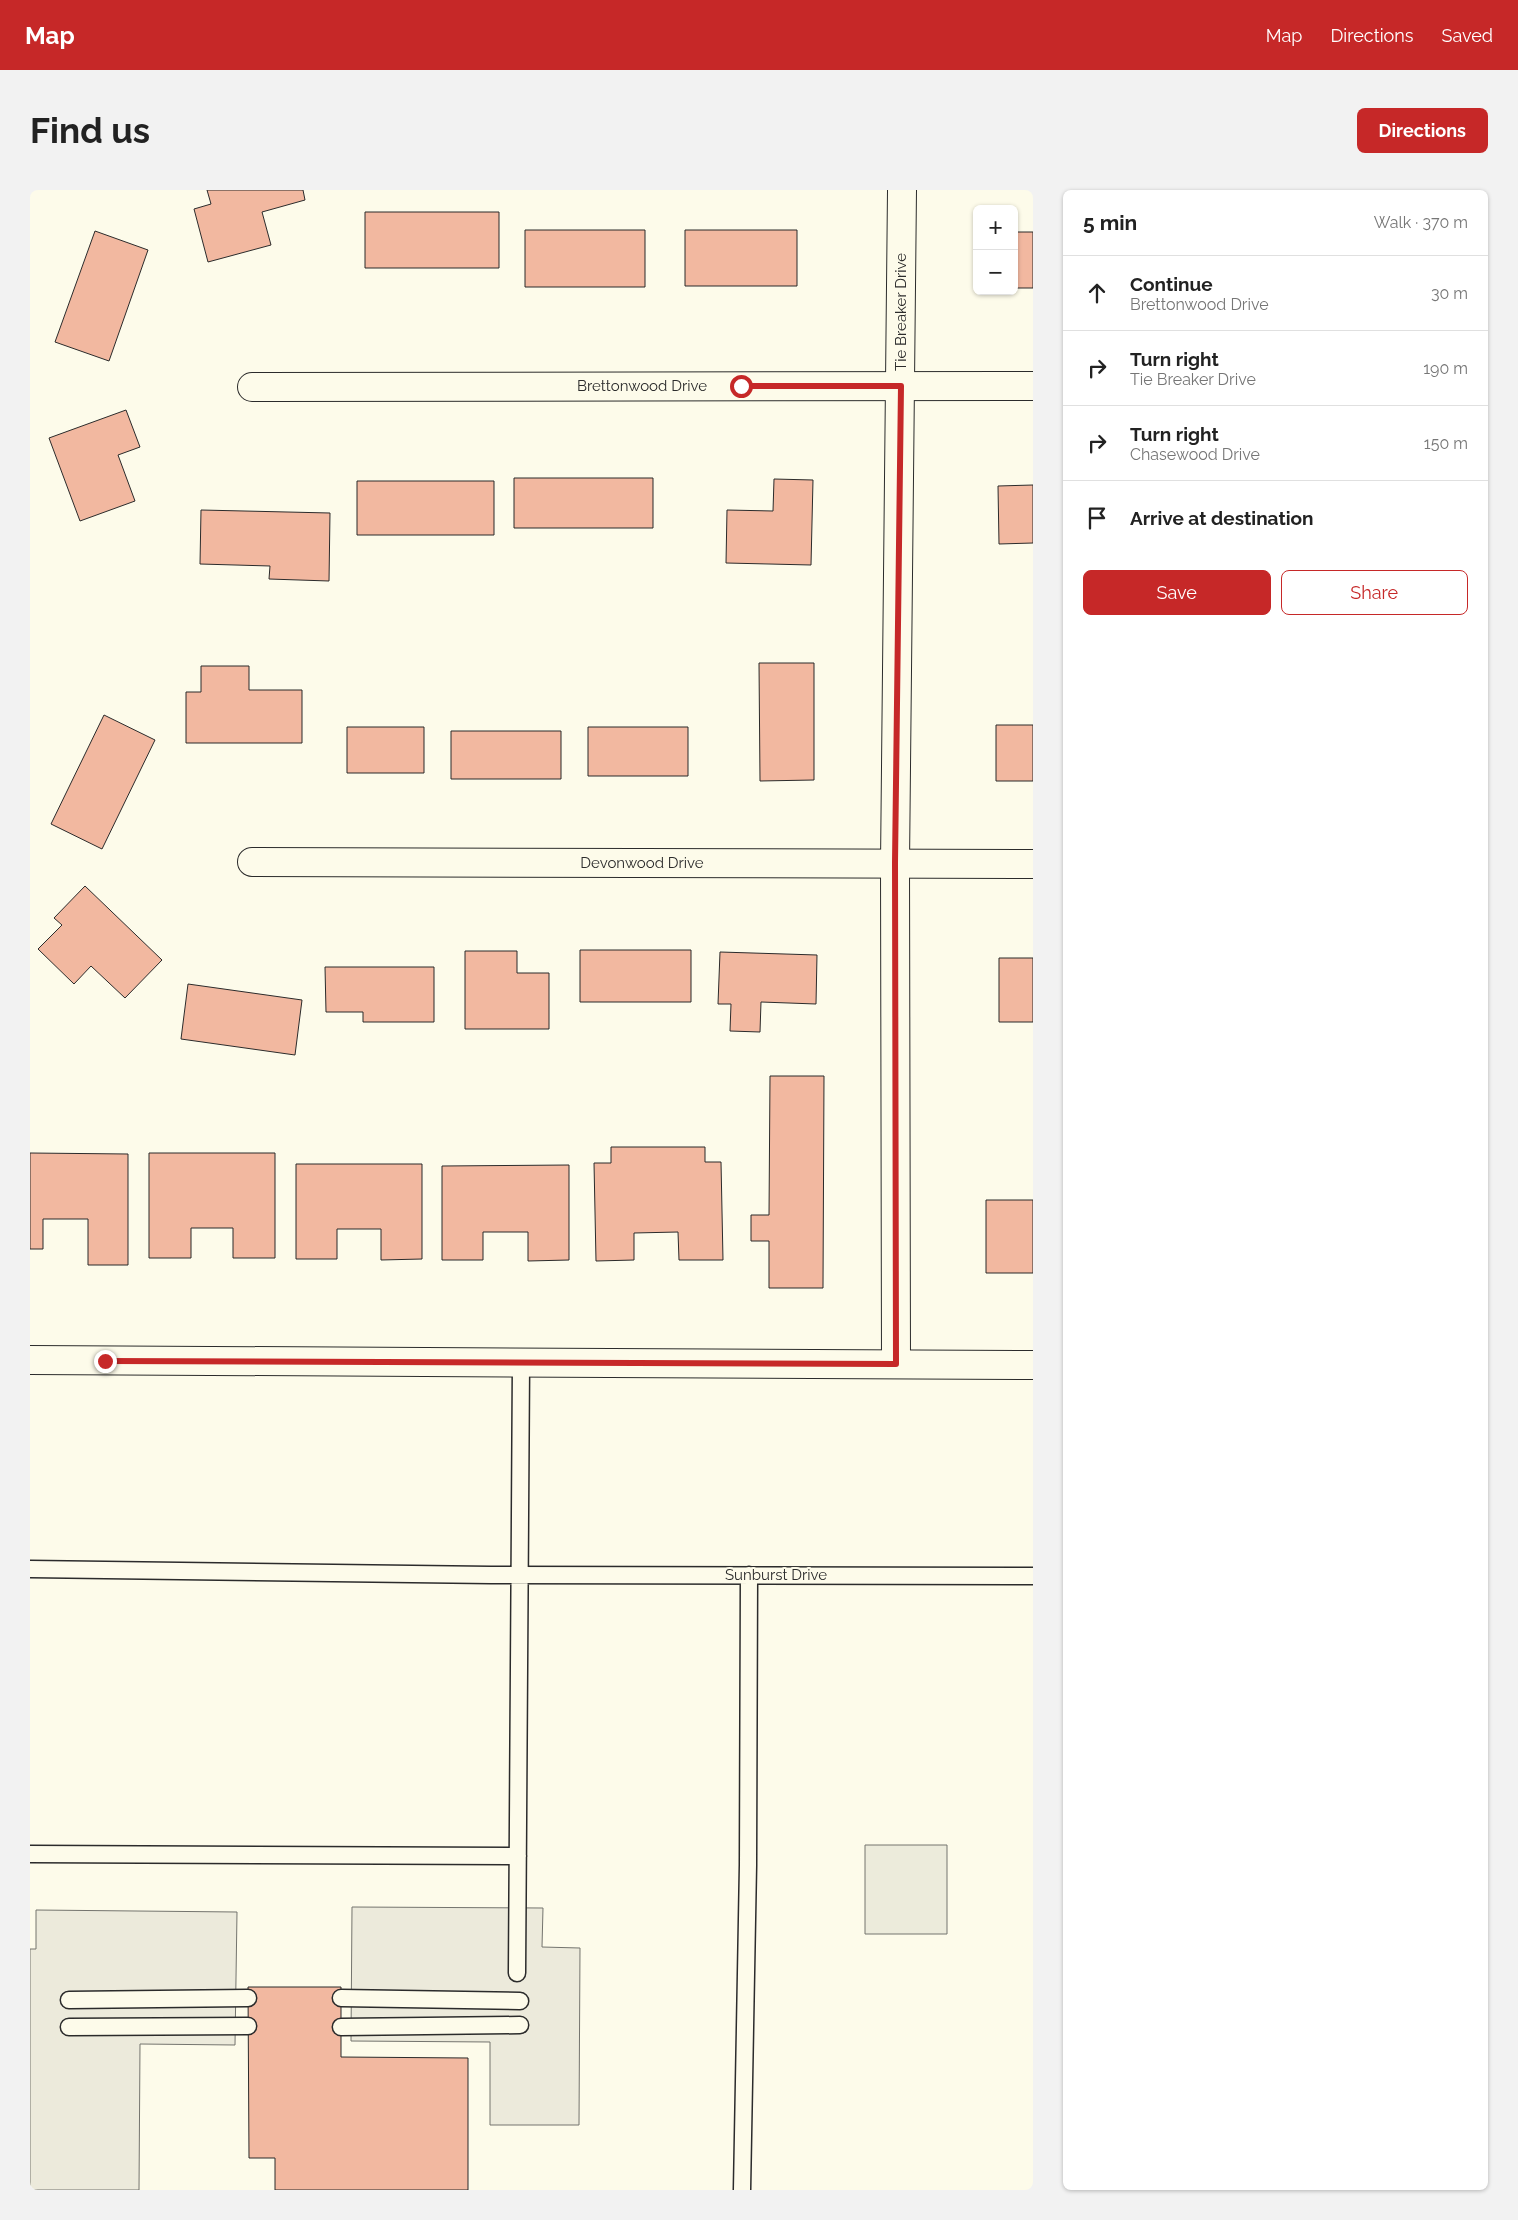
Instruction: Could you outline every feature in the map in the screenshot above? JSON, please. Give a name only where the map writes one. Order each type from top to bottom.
[{"type":"street","name":"Tie Breaker Drive","points":[[896,1364],[895,863],[902,190]]},
{"type":"street","name":"Brettonwood Drive","points":[[252,387],[1033,386]]},
{"type":"street","name":"Devonwood Drive","points":[[252,862],[1033,864]]},
{"type":"street","points":[[30,1360],[1033,1365]]},
{"type":"lane","points":[[517,1973],[521,1362]]},
{"type":"lane","name":"Sunburst Drive","points":[[30,1569],[520,1575],[1033,1576]]},
{"type":"lane","points":[[742,2190],[748,1865],[749,1575]]},
{"type":"lane","points":[[30,1854],[518,1856]]},
{"type":"lane","points":[[69,2000],[248,1998]]},
{"type":"lane","points":[[341,1998],[520,2001]]},
{"type":"lane","points":[[341,2026],[520,2025]]},
{"type":"lane","points":[[69,2026],[248,2026]]},
{"type":"shaded area","points":[[865,1845],[947,1845],[947,1934],[865,1934]]},
{"type":"shaded area","points":[[352,1907],[543,1908],[542,1947],[580,1948],[579,2125],[490,2125],[490,2042],[351,2041]]},
{"type":"shaded area","points":[[36,1910],[237,1912],[235,2045],[140,2044],[139,2190],[30,2190],[30,1949],[36,1949]]},
{"type":"building","points":[[207,190],[303,190],[305,200],[262,212],[271,245],[208,262],[194,209],[211,204]]},
{"type":"building","points":[[365,212],[499,212],[499,268],[365,268]]},
{"type":"building","points":[[525,230],[645,230],[645,287],[525,287]]},
{"type":"building","points":[[685,230],[797,230],[797,286],[685,286]]},
{"type":"building","points":[[95,231],[148,250],[109,361],[55,342]]},
{"type":"building","points":[[1018,232],[1033,232],[1033,288],[1018,288]]},
{"type":"building","points":[[126,410],[140,447],[118,455],[135,501],[80,521],[49,438]]},
{"type":"building","points":[[514,478],[653,478],[653,528],[514,528]]},
{"type":"building","points":[[774,479],[813,480],[811,565],[726,563],[727,510],[773,511]]},
{"type":"building","points":[[357,481],[494,481],[494,535],[357,535]]},
{"type":"building","points":[[1033,485],[1033,543],[999,544],[998,486]]},
{"type":"building","points":[[201,510],[330,513],[329,581],[269,579],[270,566],[200,564]]},
{"type":"building","points":[[759,663],[814,663],[814,780],[760,781]]},
{"type":"building","points":[[201,666],[249,666],[249,690],[302,690],[302,743],[186,743],[186,692],[201,692]]},
{"type":"building","points":[[104,715],[155,740],[102,849],[51,824]]},
{"type":"building","points":[[996,725],[1033,725],[1033,781],[996,781]]},
{"type":"building","points":[[347,727],[424,727],[424,773],[347,773]]},
{"type":"building","points":[[588,727],[688,727],[688,776],[588,776]]},
{"type":"building","points":[[451,731],[561,731],[561,779],[451,779]]},
{"type":"building","points":[[85,886],[162,960],[125,998],[91,966],[74,984],[38,949],[62,925],[54,918]]},
{"type":"building","points":[[580,950],[691,950],[691,1002],[580,1002]]},
{"type":"building","points":[[465,951],[517,951],[517,973],[549,973],[549,1029],[465,1029]]},
{"type":"building","points":[[720,952],[817,955],[816,1004],[761,1002],[760,1032],[730,1031],[731,1004],[718,1004]]},
{"type":"building","points":[[999,958],[1033,958],[1033,1022],[999,1022]]},
{"type":"building","points":[[325,967],[434,967],[434,1022],[363,1022],[363,1012],[326,1012]]},
{"type":"building","points":[[188,984],[302,1000],[295,1055],[181,1039]]},
{"type":"building","points":[[770,1076],[824,1076],[823,1288],[769,1288],[769,1241],[751,1241],[751,1215],[769,1215]]},
{"type":"building","points":[[611,1147],[705,1147],[705,1162],[721,1162],[723,1260],[679,1260],[678,1232],[634,1233],[634,1260],[596,1261],[594,1163],[611,1163]]},
{"type":"building","points":[[30,1153],[128,1154],[128,1265],[88,1265],[88,1219],[43,1219],[43,1249],[30,1249]]},
{"type":"building","points":[[149,1153],[275,1153],[275,1258],[233,1258],[233,1228],[191,1228],[191,1258],[149,1258]]},
{"type":"building","points":[[296,1164],[422,1164],[422,1259],[381,1260],[381,1229],[337,1229],[337,1259],[296,1259]]},
{"type":"building","points":[[569,1165],[569,1260],[528,1261],[528,1232],[483,1232],[483,1260],[442,1260],[442,1166]]},
{"type":"building","points":[[986,1200],[1033,1200],[1033,1273],[986,1273]]},
{"type":"building","points":[[248,1987],[341,1987],[341,2057],[468,2058],[468,2190],[275,2190],[275,2158],[249,2158]]},
{"type":"route","points":[[105,1361],[896,1364],[895,863],[901,386],[741,386]]}]
